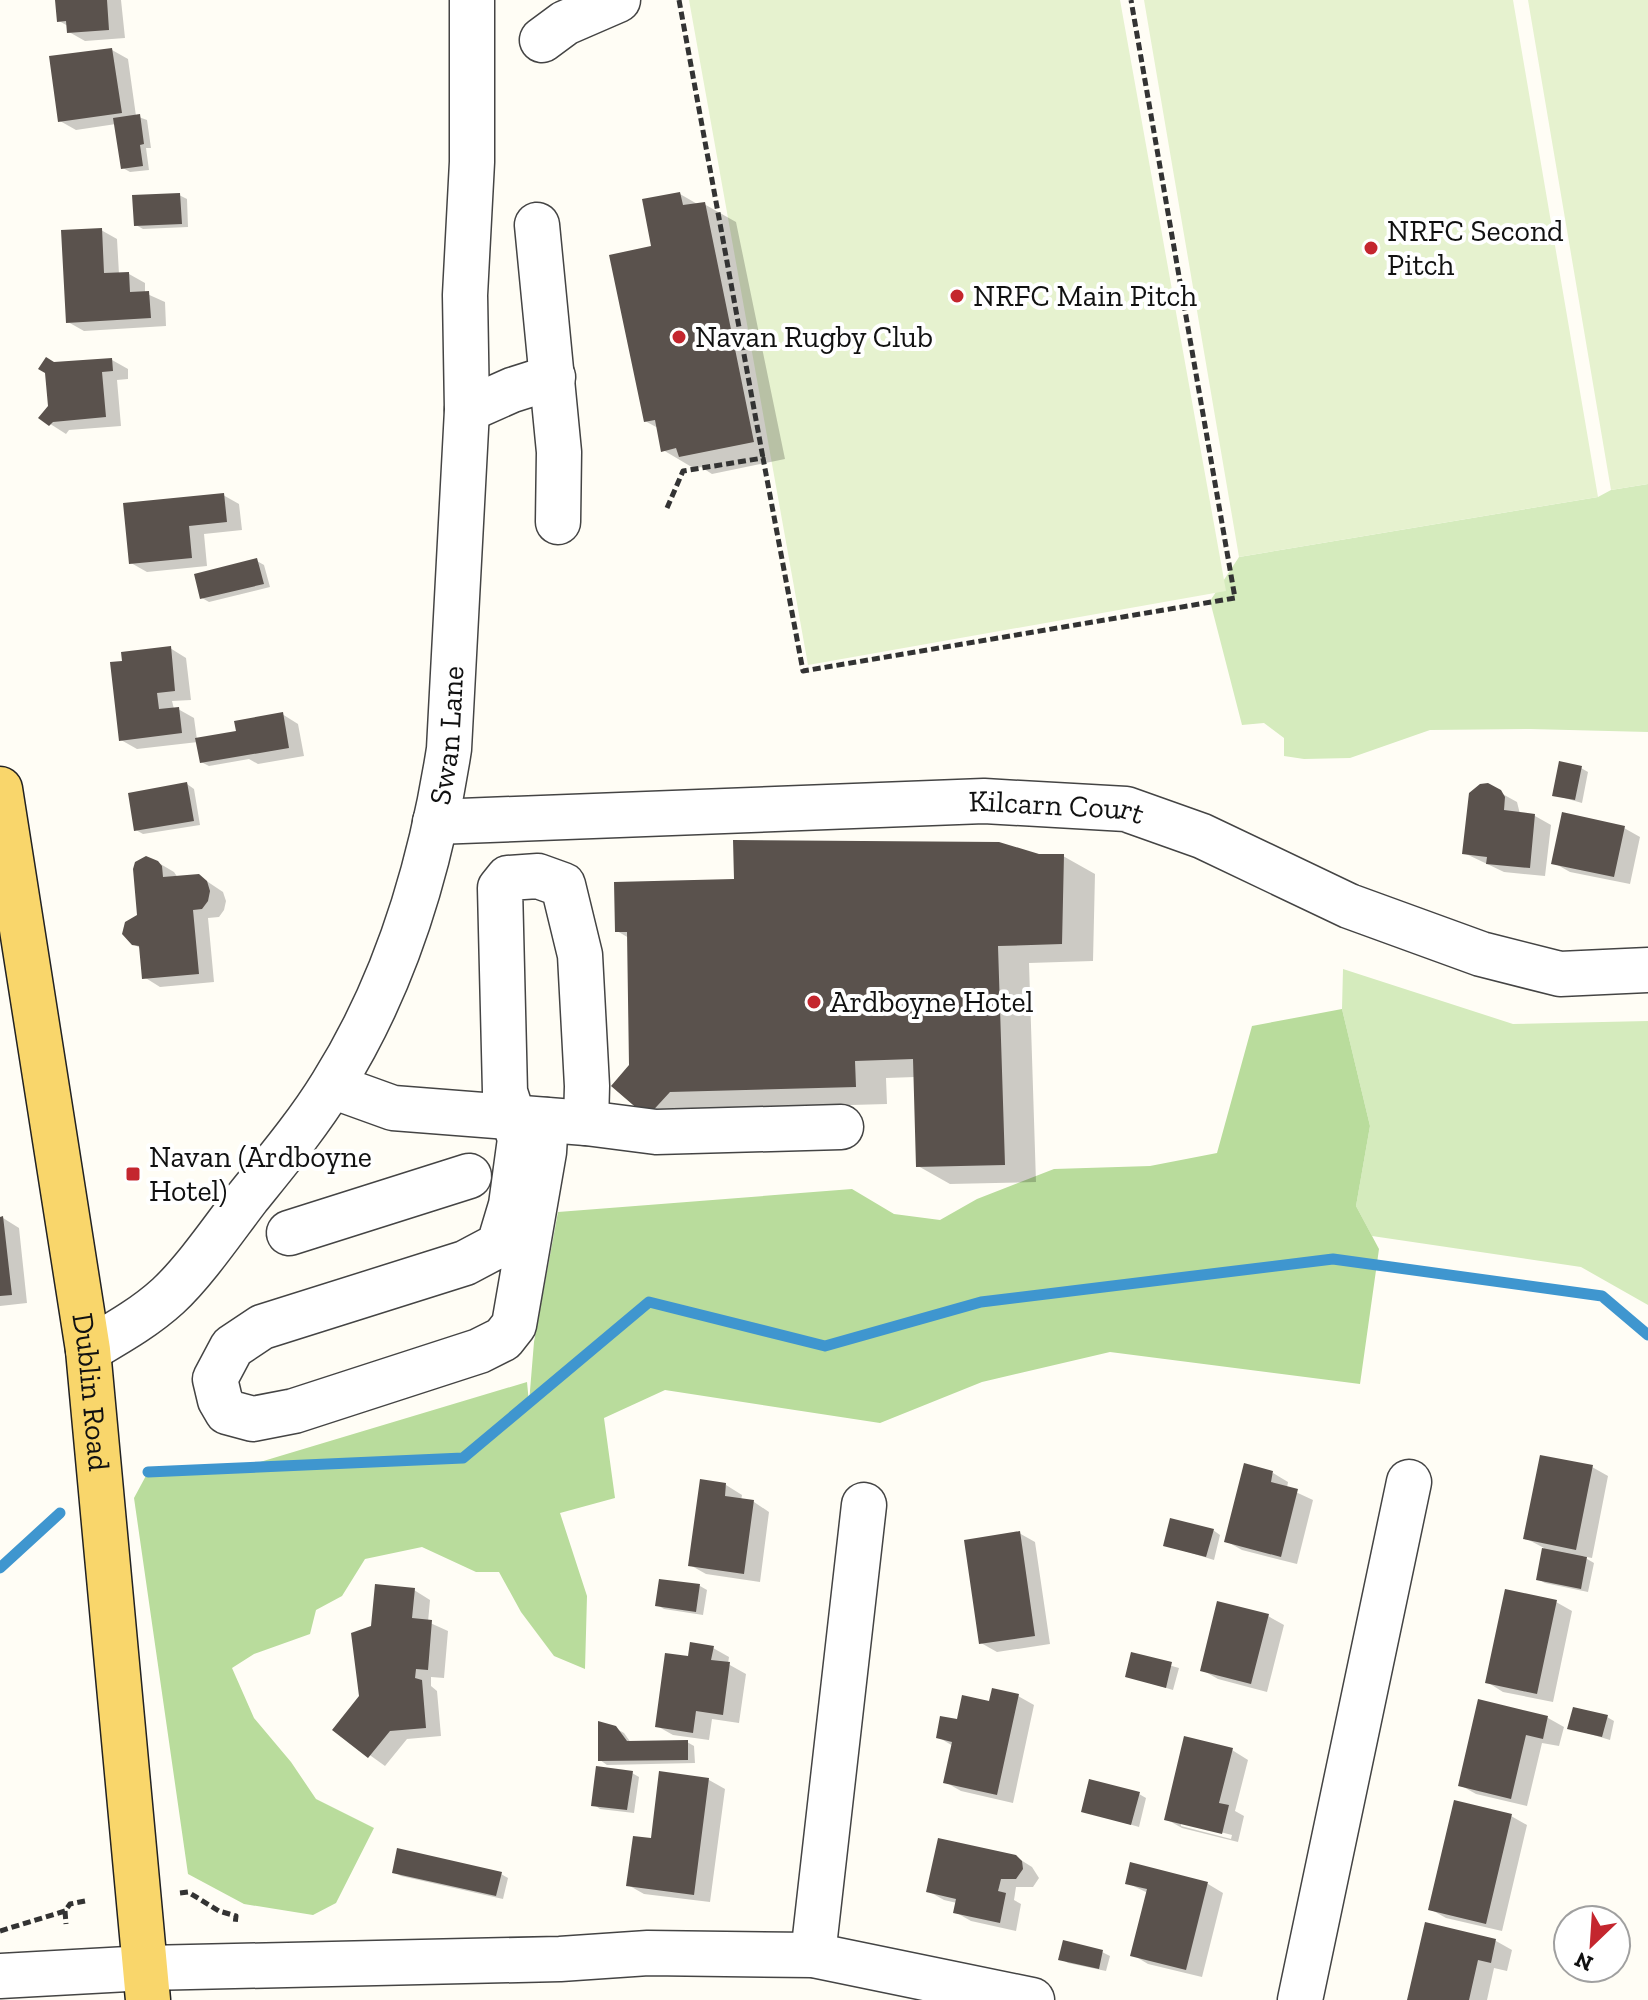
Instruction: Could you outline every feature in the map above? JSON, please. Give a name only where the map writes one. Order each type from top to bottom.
[{"type":"main road","name":"Dublin Road","points":[[0,789],[88,1350],[147,1984]]},
{"type":"street","name":"Swan Lane","points":[[88,1350],[127,1327],[169,1295],[332,1086],[387,978],[417,895],[449,749],[467,410],[465,295],[472,162],[472,0]]},
{"type":"street","points":[[542,40],[565,23],[618,0]]},
{"type":"street","points":[[537,225],[559,452],[558,522]]},
{"type":"street","points":[[467,410],[512,390],[553,377]]},
{"type":"street","name":"Kilcarn Court","points":[[435,822],[984,801],[1126,809],[1202,836],[1349,906],[1481,954],[1560,974],[1648,970]]},
{"type":"street","points":[[332,1086],[393,1108],[656,1132],[841,1127]]},
{"type":"street","points":[[469,1176],[468,1163],[530,1119]]},
{"type":"street","points":[[530,1119],[544,1152],[514,1325],[503,1339],[479,1351],[294,1411],[253,1419],[227,1412],[220,1400],[215,1379],[232,1347],[262,1327],[465,1263],[499,1245],[511,1205],[520,1139],[530,1119]]},
{"type":"street","points":[[289,1233],[469,1176],[486,1185],[514,1186]]},
{"type":"street","points":[[1300,2000],[1409,1482]]},
{"type":"street","points":[[813,1955],[864,1505]]},
{"type":"street","points":[[0,1976],[63,1971],[147,1984],[648,1953],[813,1955],[1032,2000]]},
{"type":"path","points":[[679,0],[803,671],[1235,598],[1131,0]]},
{"type":"path","points":[[667,508],[683,471],[763,458]]},
{"type":"path","points":[[180,1893],[188,1892],[219,1911],[236,1916],[235,1927]]},
{"type":"path","points":[[0,1931],[85,1901]]},
{"type":"path","points":[[61,1912],[66,1924]]},
{"type":"green space","name":"NRFC Main Pitch","points":[[689,0],[1120,0],[1226,591],[808,665]]},
{"type":"green space","name":"NRFC Second Pitch","points":[[1144,0],[1513,0],[1598,497],[1239,557]]},
{"type":"green space","points":[[1528,0],[1648,0],[1648,484],[1611,490]]},
{"type":"green space","points":[[1648,484],[1648,732],[1430,730],[1350,758],[1304,759],[1284,756],[1284,738],[1264,723],[1242,725],[1210,601],[1239,557],[1598,497],[1611,490]]},
{"type":"green space","points":[[1343,969],[1513,1024],[1648,1021],[1648,1305],[1581,1267],[1372,1236],[1356,1206],[1370,1126],[1342,1009]]},
{"type":"green space","points":[[1342,1009],[1370,1126],[1356,1206],[1379,1249],[1360,1384],[1110,1352],[982,1382],[880,1423],[665,1390],[604,1418],[615,1498],[560,1513],[587,1596],[585,1669],[554,1656],[521,1612],[499,1572],[476,1572],[422,1547],[365,1559],[342,1596],[316,1610],[310,1634],[254,1654],[232,1668],[254,1718],[291,1762],[316,1799],[374,1828],[336,1903],[313,1915],[244,1904],[188,1874],[134,1498],[148,1472],[260,1462],[527,1382],[529,1403],[534,1342],[558,1212],[852,1189],[894,1214],[940,1220],[977,1199],[1054,1169],[1150,1166],[1217,1153],[1252,1026]]},
{"type":"building","points":[[55,0],[107,0],[109,30],[67,33],[66,21],[57,22]]},
{"type":"building","points":[[112,48],[122,113],[58,122],[49,56]]},
{"type":"building","points":[[140,114],[143,166],[121,169],[113,118]]},
{"type":"building","name":"Navan Rugby Club","points":[[680,192],[683,205],[705,202],[754,442],[679,457],[676,448],[661,452],[655,420],[644,422],[609,255],[651,246],[642,199]]},
{"type":"building","points":[[180,193],[182,224],[134,226],[132,195]]},
{"type":"building","points":[[102,228],[104,273],[129,272],[130,292],[149,291],[151,318],[66,323],[61,230]]},
{"type":"building","points":[[46,357],[54,362],[112,358],[113,371],[102,372],[106,417],[53,422],[49,426],[38,418],[48,406],[45,373],[38,369]]},
{"type":"building","points":[[224,493],[227,522],[189,526],[192,558],[129,564],[123,503]]},
{"type":"building","points":[[257,558],[264,584],[200,599],[194,574]]},
{"type":"building","points":[[171,646],[175,691],[157,693],[159,709],[179,707],[182,733],[119,741],[110,662],[122,661],[121,652]]},
{"type":"building","points":[[283,712],[289,748],[200,763],[195,738],[236,731],[234,721]]},
{"type":"building","points":[[1559,761],[1582,766],[1575,800],[1552,796]]},
{"type":"building","points":[[187,782],[194,821],[134,831],[128,793]]},
{"type":"building","points":[[1488,783],[1501,790],[1505,797],[1504,810],[1535,814],[1530,868],[1486,864],[1487,857],[1462,854],[1469,793],[1480,784]]},
{"type":"building","points":[[1562,812],[1625,826],[1614,877],[1551,864]]},
{"type":"building","name":"Ardboyne Hotel","points":[[733,840],[999,842],[1039,854],[1064,854],[1062,944],[998,946],[1005,1165],[916,1167],[913,1059],[855,1061],[856,1087],[670,1092],[647,1117],[611,1086],[629,1065],[627,932],[615,932],[614,882],[734,879]]},
{"type":"building","points":[[146,856],[158,861],[163,877],[199,874],[207,881],[210,891],[208,901],[202,909],[193,910],[199,974],[142,979],[139,946],[132,945],[122,934],[125,922],[137,915],[135,862]]},
{"type":"building","points":[[3,1216],[12,1295],[0,1296],[0,1217]]},
{"type":"building","points":[[1540,1455],[1593,1465],[1576,1550],[1523,1539]]},
{"type":"building","points":[[1244,1463],[1273,1471],[1271,1482],[1298,1489],[1281,1557],[1224,1542]]},
{"type":"building","points":[[700,1479],[726,1483],[725,1496],[754,1500],[744,1574],[688,1566]]},
{"type":"building","points":[[1170,1518],[1214,1529],[1206,1557],[1163,1546]]},
{"type":"building","points":[[1020,1531],[1035,1636],[979,1644],[964,1540]]},
{"type":"building","points":[[1542,1548],[1587,1557],[1581,1589],[1536,1580]]},
{"type":"building","points":[[659,1579],[700,1584],[696,1612],[655,1606]]},
{"type":"building","points":[[375,1584],[415,1588],[412,1618],[432,1620],[428,1670],[416,1669],[415,1678],[422,1680],[426,1728],[390,1731],[368,1758],[332,1730],[359,1696],[351,1633],[371,1626]]},
{"type":"building","points":[[1505,1589],[1557,1600],[1537,1694],[1485,1683]]},
{"type":"building","points":[[1217,1601],[1269,1614],[1251,1684],[1200,1671]]},
{"type":"building","points":[[690,1642],[714,1646],[711,1660],[730,1662],[723,1715],[696,1711],[693,1733],[655,1727],[665,1653],[688,1656]]},
{"type":"building","points":[[1131,1652],[1172,1662],[1166,1688],[1125,1677]]},
{"type":"building","points":[[992,1688],[1019,1694],[997,1795],[943,1783],[952,1742],[936,1738],[940,1716],[957,1719],[962,1695],[989,1701]]},
{"type":"building","points":[[1478,1699],[1548,1716],[1543,1739],[1526,1735],[1511,1799],[1458,1786]]},
{"type":"building","points":[[1573,1707],[1608,1715],[1602,1737],[1567,1729]]},
{"type":"building","points":[[598,1721],[616,1726],[627,1741],[688,1740],[688,1760],[598,1761]]},
{"type":"building","points":[[1184,1736],[1233,1748],[1219,1803],[1229,1805],[1222,1834],[1164,1820]]},
{"type":"building","points":[[596,1766],[633,1771],[627,1810],[591,1806]]},
{"type":"building","points":[[659,1771],[709,1778],[694,1895],[626,1886],[633,1836],[651,1838]]},
{"type":"building","points":[[1089,1779],[1140,1792],[1131,1825],[1081,1812]]},
{"type":"building","points":[[1454,1800],[1512,1814],[1486,1924],[1428,1910]]},
{"type":"building","points":[[938,1838],[1016,1855],[1022,1861],[1023,1869],[1016,1879],[1001,1879],[998,1891],[1006,1893],[1000,1923],[953,1913],[956,1899],[926,1892]]},
{"type":"building","points":[[397,1848],[502,1872],[496,1896],[392,1873]]},
{"type":"building","points":[[1130,1862],[1208,1882],[1186,1970],[1130,1956],[1147,1889],[1125,1884]]},
{"type":"building","points":[[1425,1922],[1496,1939],[1491,1963],[1478,1960],[1469,2000],[1407,2000]]},
{"type":"building","points":[[1063,1940],[1103,1950],[1099,1969],[1058,1960]]},
{"type":"waterway","points":[[148,1472],[463,1458],[649,1302],[825,1346],[981,1302],[1333,1259],[1602,1296],[1648,1335]]},
{"type":"waterway","points":[[0,1568],[60,1513]]},
{"type":"place","name":"NRFC Second Pitch","points":[[1371,248]]},
{"type":"place","name":"NRFC Main Pitch","points":[[957,296]]},
{"type":"place","name":"Navan Rugby Club","points":[[679,337]]},
{"type":"place","name":"Ardboyne Hotel","points":[[814,1002]]},
{"type":"place","name":"Navan (Ardboyne Hotel)","points":[[133,1174]]}]
